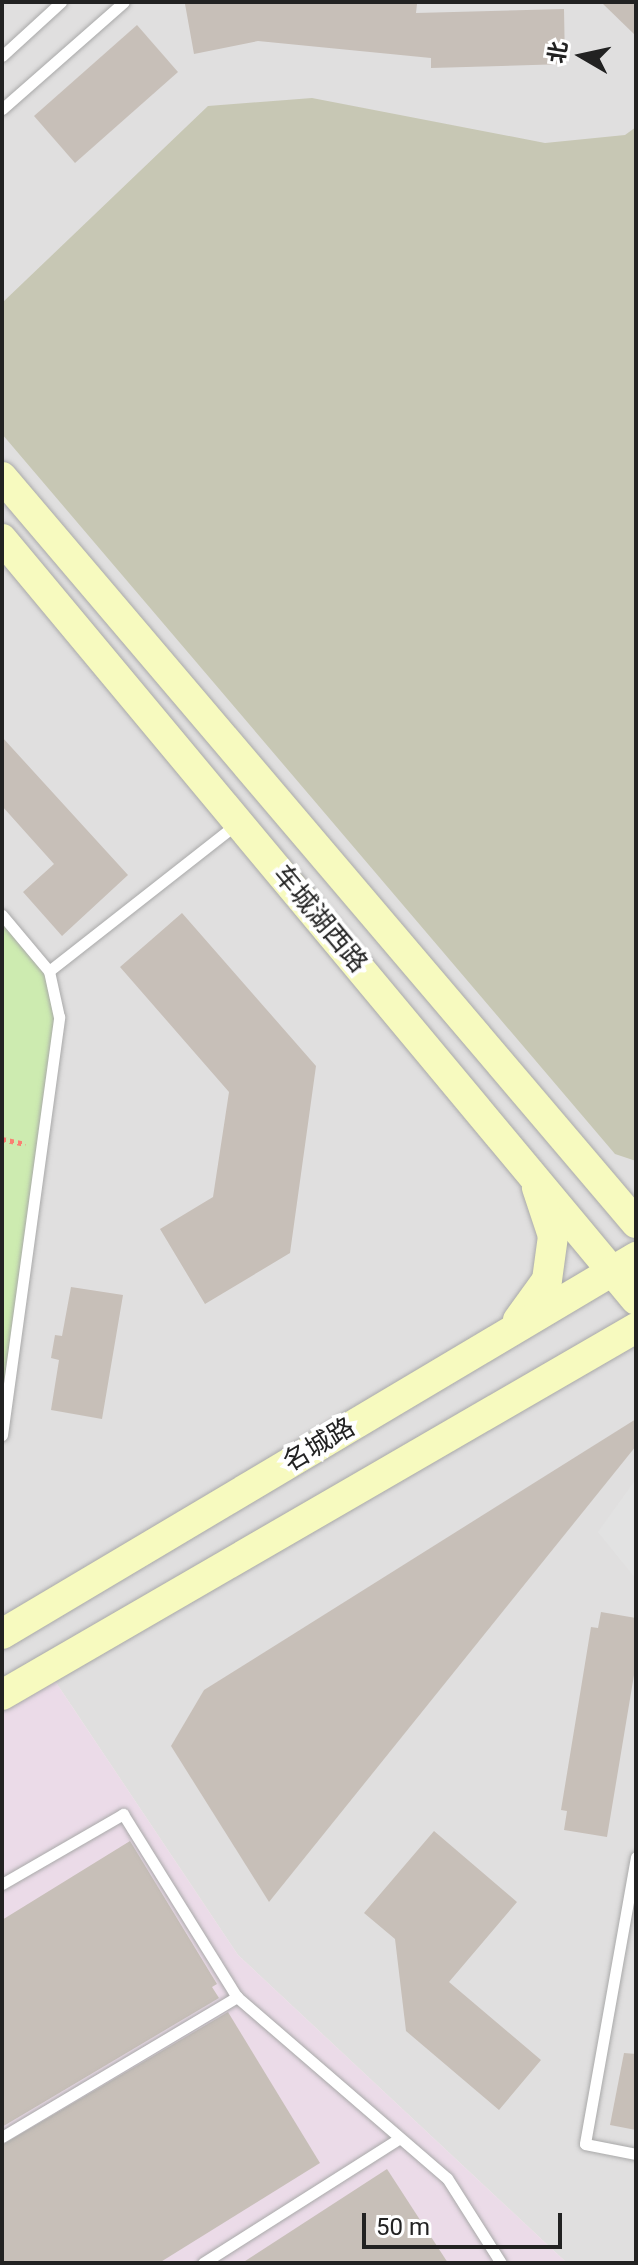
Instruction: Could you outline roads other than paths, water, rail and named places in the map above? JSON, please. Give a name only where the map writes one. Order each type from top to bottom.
[{"type":"street","name":"车城湖西路","points":[[2,477],[636,1223]]},
{"type":"street","name":"车城湖西路","points":[[2,539],[533,1175],[624,1264],[636,1300]]},
{"type":"street","points":[[510,1331],[547,1280],[553,1236],[533,1175]]},
{"type":"street","points":[[605,1186],[636,1199]]},
{"type":"street","name":"名城路","points":[[2,1634],[624,1264]]},
{"type":"street","points":[[2,1695],[636,1328]]},
{"type":"lane","points":[[2,56],[61,2]]},
{"type":"lane","points":[[2,109],[124,2]]},
{"type":"lane","points":[[49,971],[239,822]]},
{"type":"lane","points":[[2,915],[49,971],[59,1017],[2,1435]]},
{"type":"lane","points":[[2,1884],[123,1814],[237,1997],[447,2178],[501,2263]]},
{"type":"lane","points":[[636,1857],[585,2144],[636,2154]]},
{"type":"lane","points":[[2,2137],[237,1997]]},
{"type":"lane","points":[[203,2263],[400,2138]]}]
